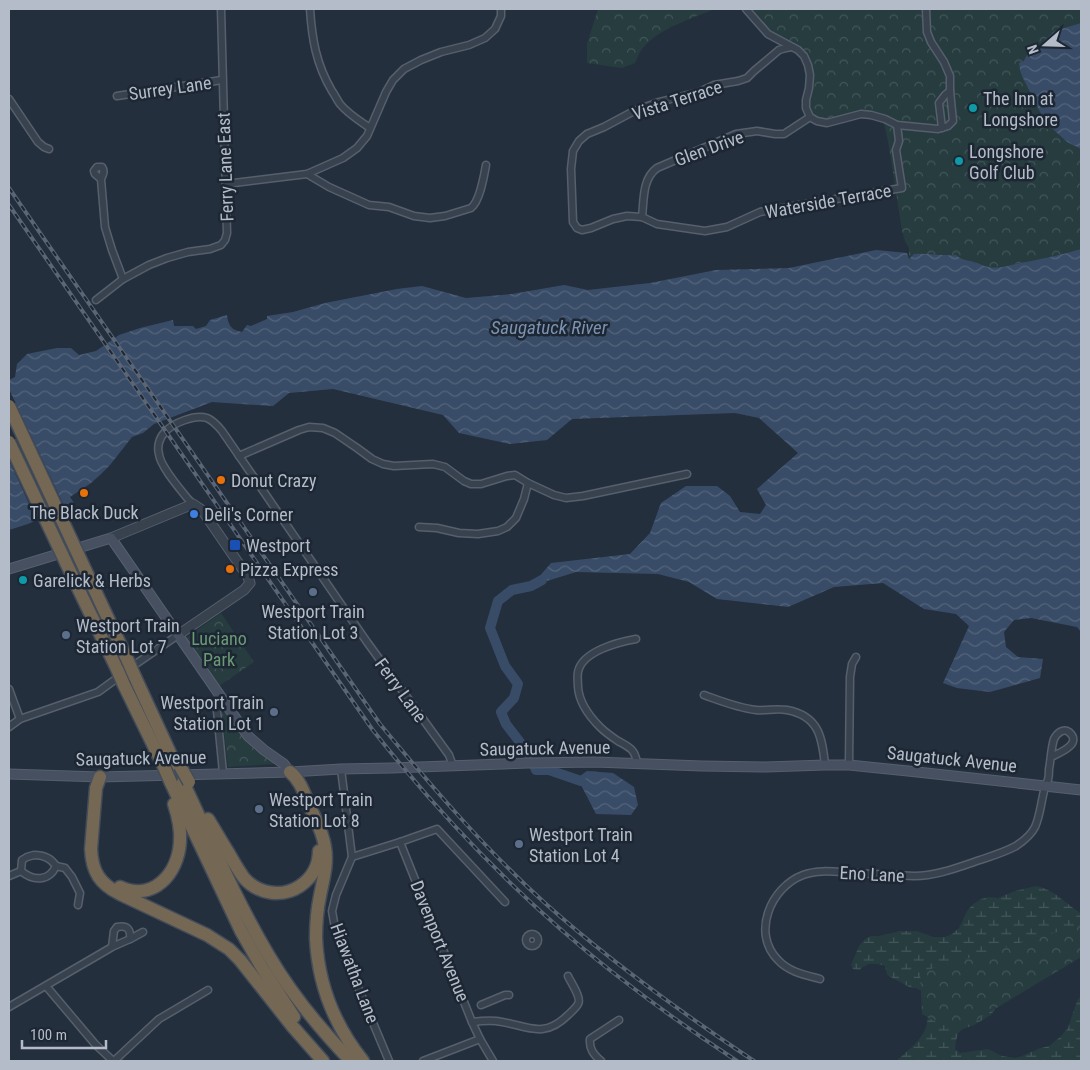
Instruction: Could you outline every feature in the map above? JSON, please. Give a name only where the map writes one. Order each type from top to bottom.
[{"type":"highway","points":[[9,406],[128,661],[130,681],[170,766],[224,895],[251,948],[294,1016],[330,1061]]},
{"type":"highway","points":[[9,442],[117,669],[130,681]]},
{"type":"highway","points":[[177,782],[209,820],[245,878],[261,890],[270,893],[281,893],[291,891],[304,883],[314,871],[319,858],[317,838],[290,777],[290,772]]},
{"type":"highway","points":[[290,772],[296,777],[322,835],[325,847],[325,868],[318,904],[316,930],[322,980],[339,1026],[363,1061]]},
{"type":"highway","points":[[100,777],[102,787],[97,849],[98,863],[103,873],[111,882],[122,888],[134,891],[150,890],[161,883],[170,873],[178,856],[180,842],[177,782]]},
{"type":"highway","points":[[100,777],[96,788],[91,849],[93,864],[102,882],[120,894],[215,939],[229,949],[323,1061]]},
{"type":"highway","points":[[177,782],[270,958],[304,1007],[351,1061]]},
{"type":"main road","points":[[9,570],[111,538],[248,736],[284,764],[290,772]]},
{"type":"main road","name":"Saugatuck Avenue","points":[[9,774],[100,777],[595,762],[766,767],[825,764],[1081,790]]},
{"type":"street","name":"Ferry Lane East","points":[[96,300],[123,279],[149,265],[188,252],[210,249],[221,245],[225,240],[227,233],[221,9]]},
{"type":"street","points":[[310,9],[316,56],[325,80],[340,104],[355,118],[370,128]]},
{"type":"street","points":[[226,184],[307,174],[343,158],[357,148],[367,136],[386,92],[393,80],[404,69],[441,52],[469,45],[484,38],[495,29],[501,16],[501,9]]},
{"type":"street","points":[[746,9],[768,34],[798,50],[804,56],[810,75],[806,100],[806,108],[810,117],[827,123],[861,114],[885,119],[897,125],[942,128],[948,126],[953,121],[951,82],[948,70],[927,32],[926,9]]},
{"type":"street","points":[[772,37],[776,44],[772,56]]},
{"type":"street","name":"Vista Terrace","points":[[579,141],[586,134],[634,111],[698,92],[714,85],[747,78],[779,50],[791,47]]},
{"type":"street","name":"Surrey Lane","points":[[117,96],[222,80]]},
{"type":"street","points":[[942,128],[939,103],[944,95],[950,91]]},
{"type":"street","points":[[9,99],[38,142],[50,149]]},
{"type":"street","name":"Glen Drive","points":[[642,217],[646,182],[657,168],[736,134],[757,131],[784,134],[810,117]]},
{"type":"street","name":"Waterside Terrace","points":[[579,141],[573,151],[571,169],[573,222],[577,228],[582,230],[591,228],[613,219],[627,216],[642,217],[657,224],[706,230],[727,227],[760,212],[902,188],[896,150],[898,141],[897,125]]},
{"type":"street","points":[[307,174],[329,188],[369,205],[389,207],[414,216],[427,218],[445,216],[475,205],[486,165]]},
{"type":"street","points":[[101,179],[105,227],[123,279]]},
{"type":"street","name":"Ferry Lane","points":[[194,504],[188,499],[162,464],[158,448],[163,434],[180,423],[196,418],[204,418],[210,419],[220,428],[367,642],[449,756],[454,766]]},
{"type":"street","points":[[239,456],[309,427],[323,428],[335,433],[372,460],[383,464],[394,466],[433,464],[445,467],[464,481],[472,484],[481,484],[515,475],[554,495],[566,498],[687,474]]},
{"type":"street","points":[[419,527],[478,534],[498,531],[508,527],[516,518],[528,483]]},
{"type":"street","points":[[9,727],[20,719],[98,692],[154,651],[244,590],[250,583],[248,577],[202,510],[194,504],[111,538]]},
{"type":"street","points":[[636,638],[607,647],[590,656],[579,667],[577,682],[579,695],[591,716],[601,728],[631,748],[637,758],[637,763]]},
{"type":"street","points":[[849,765],[850,677],[852,664],[856,657]]},
{"type":"street","points":[[9,689],[20,719]]},
{"type":"street","points":[[704,695],[752,709],[786,710],[802,715],[813,723],[820,733],[825,764]]},
{"type":"street","points":[[221,697],[217,711],[223,773]]},
{"type":"street","name":"Eno Lane","points":[[820,979],[799,973],[785,966],[776,958],[768,943],[766,929],[768,912],[774,898],[782,889],[801,876],[818,872],[927,876],[1004,852],[1018,844],[1034,829],[1048,779],[1051,757]]},
{"type":"street","points":[[341,769],[352,857],[437,829],[505,902]]},
{"type":"street","name":"Davenport Avenue","points":[[400,842],[480,1039]]},
{"type":"street","points":[[21,871],[22,860],[34,855],[42,855],[53,861],[56,866],[65,868],[80,893],[78,906]]},
{"type":"street","name":"Hiawatha Lane","points":[[352,857],[336,895],[332,911],[335,928],[389,1061]]},
{"type":"street","points":[[21,871],[31,878],[41,878],[50,876],[56,866]]},
{"type":"street","points":[[9,876],[21,871]]},
{"type":"street","points":[[112,947],[114,931],[117,927],[123,926],[128,929],[130,939]]},
{"type":"street","points":[[9,1007],[112,947],[142,932]]},
{"type":"street","points":[[472,1022],[497,1021],[531,1029],[546,1029],[554,1026],[566,1017],[579,1003],[580,999],[568,976]]},
{"type":"street","points":[[46,986],[95,1044],[113,1061],[159,1019],[208,990]]},
{"type":"street","points":[[482,1005],[508,995]]},
{"type":"street","points":[[601,1061],[594,1055],[589,1045],[590,1039],[619,1020]]},
{"type":"street","points":[[423,1061],[480,1039],[493,1061]]},
{"type":"green space","points":[[598,9],[715,9],[657,35],[642,49],[635,63],[622,68],[587,63],[587,44]]},
{"type":"green space","points":[[748,9],[1081,9],[1081,23],[1054,31],[1040,48],[1034,99],[1044,120],[1067,142],[1081,149],[1081,249],[997,268],[962,259],[956,255],[914,254],[909,259],[909,248],[902,231],[884,124],[868,112],[845,118],[818,120],[809,111],[812,74],[807,56],[800,48],[769,31]]},
{"type":"green space","name":"Luciano Park","points":[[221,613],[254,662],[219,686],[186,638]]},
{"type":"green space","points":[[225,712],[248,740],[275,764],[228,767],[222,713]]},
{"type":"green space","points":[[1036,886],[1055,894],[1081,913],[1081,932],[1003,996],[991,1015],[958,1033],[955,1049],[960,1053],[988,1049],[1002,1056],[1015,1058],[1049,1046],[1068,1028],[1078,999],[1081,997],[1081,1061],[896,1061],[913,1046],[924,1032],[928,1016],[926,993],[916,988],[911,988],[887,975],[885,966],[872,964],[859,970],[853,969],[851,965],[859,946],[865,939],[871,936],[900,931],[917,931],[933,937],[945,937],[959,928],[967,911],[981,899],[989,897],[998,898],[1015,891]]},
{"type":"green space","points":[[1081,925],[1081,957],[975,1021],[954,1027],[936,1022],[922,1014],[920,972]]},
{"type":"water","points":[[1081,23],[1081,149],[1067,142],[1044,120],[1022,76],[1019,63],[1024,61],[1030,52],[1040,48],[1054,31]]},
{"type":"water","name":"Saugatuck River","points":[[1081,249],[1081,632],[1077,627],[1031,618],[1014,620],[1004,632],[1006,647],[1018,657],[1043,659],[1040,678],[990,692],[957,688],[943,683],[969,626],[956,614],[924,609],[883,583],[834,587],[788,607],[717,599],[689,582],[658,574],[576,572],[531,586],[551,563],[630,554],[650,533],[661,503],[686,486],[717,486],[730,496],[740,512],[760,514],[766,505],[757,489],[798,453],[759,418],[735,413],[572,419],[547,440],[510,444],[459,433],[443,415],[333,389],[289,393],[273,406],[212,402],[154,424],[143,433],[132,437],[100,475],[70,497],[74,503],[71,506],[9,530],[9,380],[15,377],[17,364],[27,354],[57,348],[71,348],[79,355],[96,351],[119,335],[173,320],[174,326],[193,326],[196,329],[206,326],[210,320],[227,315],[231,326],[235,330],[242,332],[247,325],[251,326],[267,319],[267,316],[397,289],[422,286],[466,298],[512,294],[564,285],[588,290],[650,283],[716,270],[789,268],[876,250],[907,253],[909,259],[914,254],[956,255],[962,259],[985,266],[997,267],[1051,257]]},
{"type":"water","points":[[587,771],[613,773],[634,787],[638,805],[631,815],[596,814],[581,785],[580,776]]},
{"type":"pier","points":[[9,389],[66,510],[38,523],[9,460]]},
{"type":"waterway","points":[[542,580],[531,586],[512,590],[498,601],[490,628],[505,666],[518,684],[514,698],[501,712],[506,724],[529,754],[536,770],[549,770],[581,781]]},
{"type":"railway","points":[[9,188],[380,724],[419,771],[502,862],[546,904],[647,986],[754,1061]]},
{"type":"railway","points":[[9,205],[372,729],[426,795],[484,857],[578,944],[673,1018],[737,1061]]},
{"type":"place","name":"The Inn at Longshore","points":[[973,108]]},
{"type":"place","name":"Longshore Golf Club","points":[[959,161]]},
{"type":"place","name":"Donut Crazy","points":[[221,480]]},
{"type":"place","name":"The Black Duck","points":[[84,493]]},
{"type":"place","name":"Deli's Corner","points":[[194,514]]},
{"type":"place","name":"Westport","points":[[235,545]]},
{"type":"place","name":"Pizza Express","points":[[230,569]]},
{"type":"place","name":"Garelick & Herbs","points":[[23,580]]},
{"type":"place","name":"Westport Train Station Lot 3","points":[[313,592]]},
{"type":"place","name":"Westport Train Station Lot 7","points":[[66,635]]},
{"type":"place","name":"Westport Train Station Lot 1","points":[[274,712]]},
{"type":"place","name":"Westport Train Station Lot 8","points":[[259,809]]},
{"type":"place","name":"Westport Train Station Lot 4","points":[[519,844]]}]
